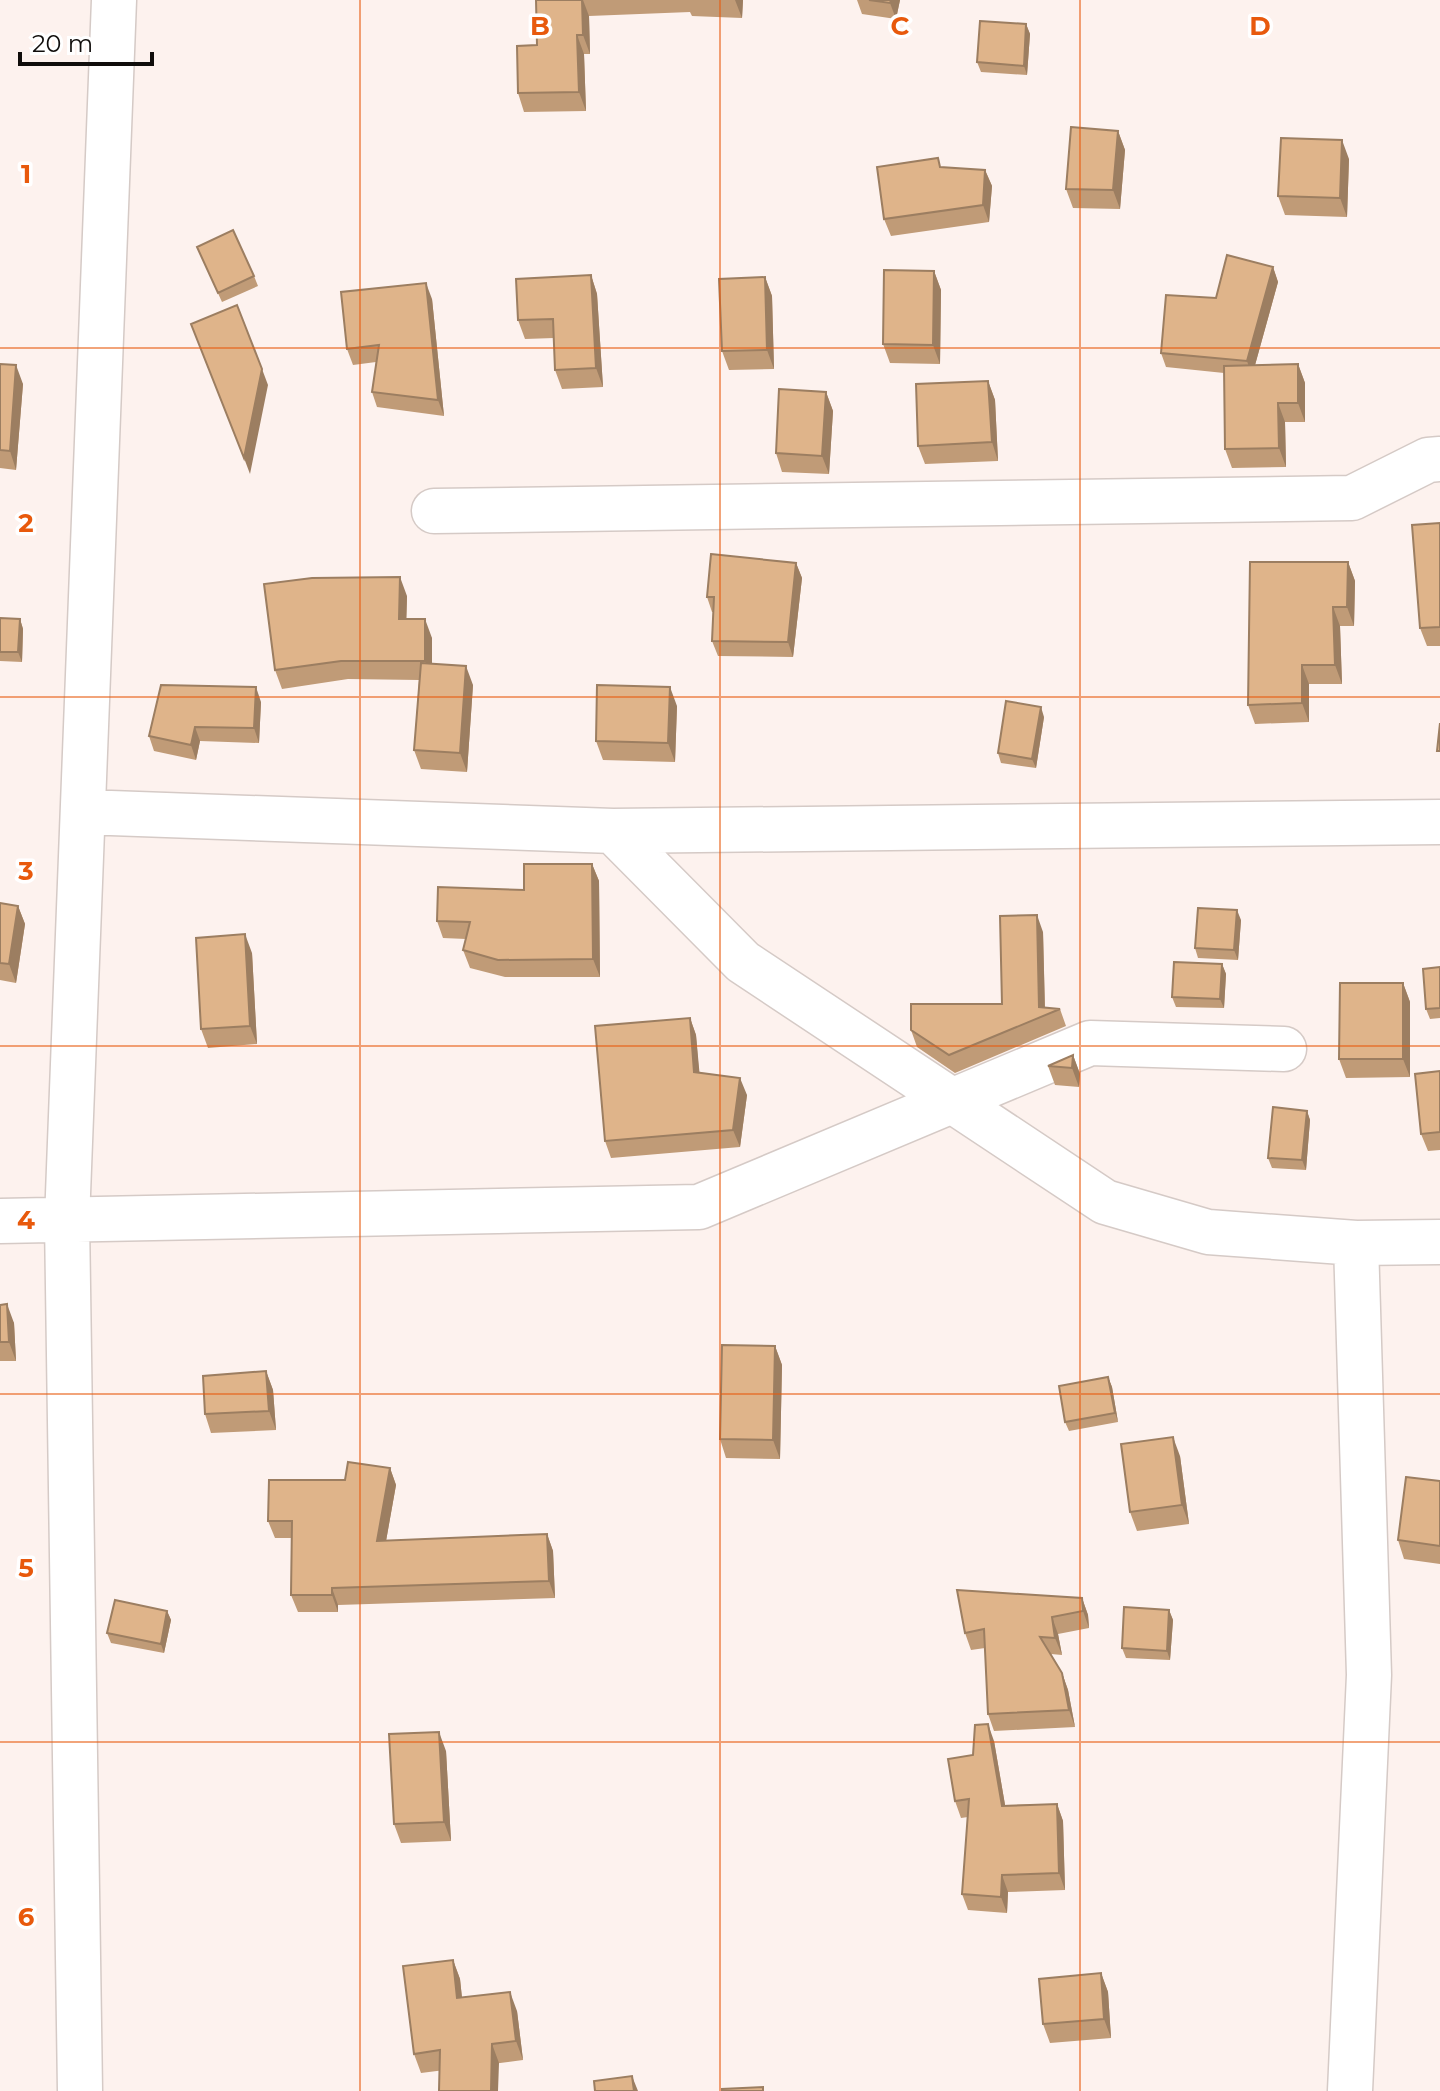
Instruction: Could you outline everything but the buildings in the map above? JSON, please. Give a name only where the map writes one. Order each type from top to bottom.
[{"type":"street","points":[[80,2091],[67,1220],[114,0]]},
{"type":"street","points":[[434,511],[1352,498],[1428,460],[1440,459]]},
{"type":"street","points":[[83,812],[613,831],[1440,822]]},
{"type":"street","points":[[613,831],[743,962],[1105,1202],[1208,1232],[1356,1243],[1440,1242]]},
{"type":"street","points":[[0,1221],[699,1207],[1090,1043],[1284,1049]]},
{"type":"street","points":[[1350,2091],[1369,1675],[1356,1243]]}]
